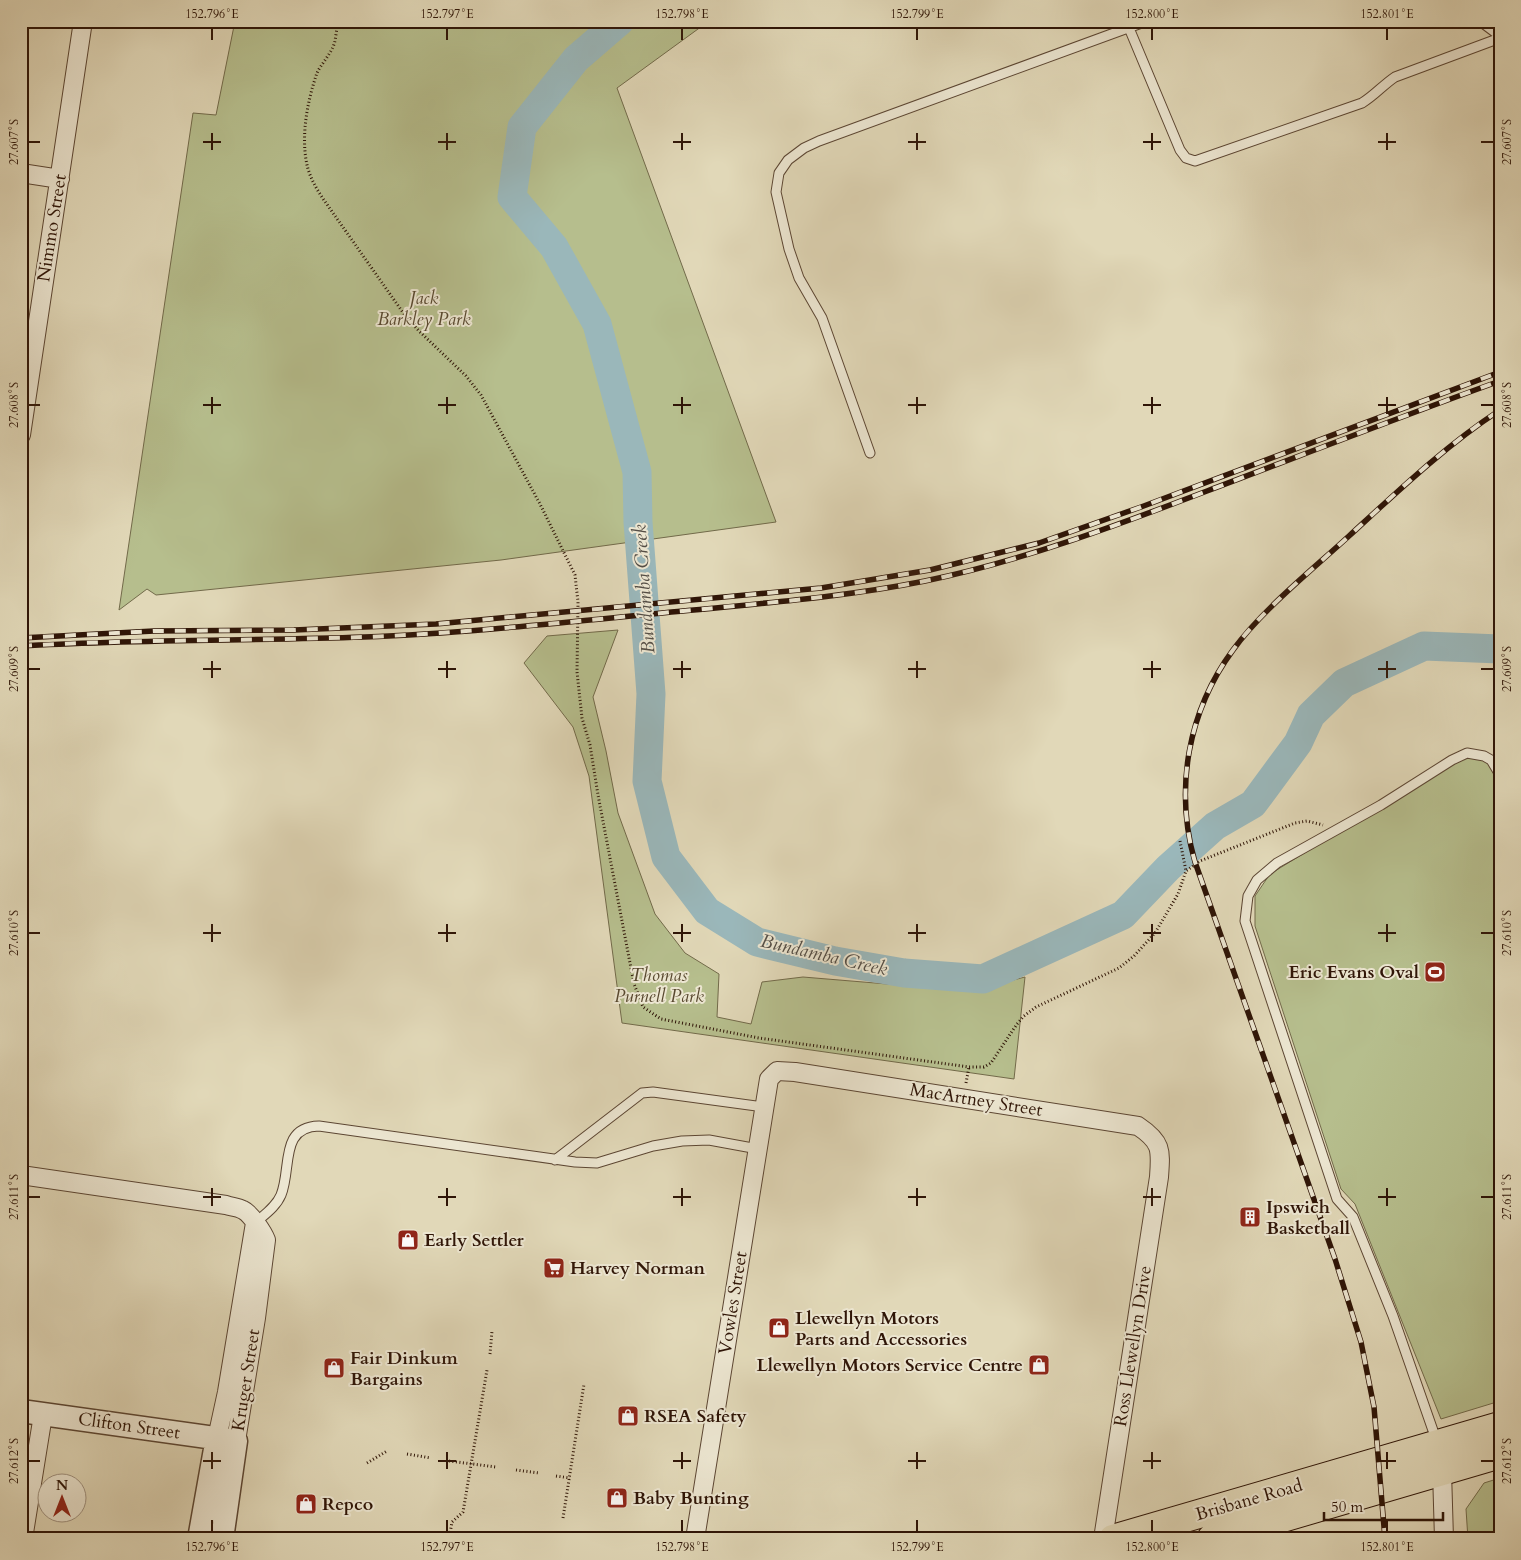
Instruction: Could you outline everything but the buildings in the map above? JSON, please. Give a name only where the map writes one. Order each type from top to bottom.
[{"type":"main road","name":"Brisbane Road","points":[[1211,1539],[1440,1458],[1500,1426]]},
{"type":"main road","name":"Brisbane Road","points":[[1114,1539],[1440,1458],[1500,1454]]},
{"type":"street","name":"Nimmo Street","points":[[21,435],[83,21]]},
{"type":"street","points":[[21,173],[60,179]]},
{"type":"street","name":"Vowles Street","points":[[695,1539],[764,1107],[769,1079],[777,1071]]},
{"type":"street","name":"MacArtney Street","points":[[777,1071],[934,1093],[1138,1126],[1153,1136],[1160,1154]]},
{"type":"street","name":"Ross Llewellyn Drive","points":[[1103,1539],[1159,1177],[1160,1154]]},
{"type":"street","points":[[21,1175],[226,1205],[244,1210],[255,1224]]},
{"type":"street","name":"Kruger Street","points":[[222,1539],[227,1440],[227,1392],[255,1224]]},
{"type":"street","points":[[23,1539],[32,1413]]},
{"type":"street","name":"Clifton Street","points":[[32,1413],[227,1440]]},
{"type":"street","name":"Kruger Street","points":[[199,1539],[227,1440]]},
{"type":"street","points":[[1440,1458],[1444,1539]]},
{"type":"lane","points":[[870,453],[822,318],[799,278],[789,249],[776,192],[779,173],[788,160],[804,148],[819,141],[1147,21]]},
{"type":"lane","points":[[1480,21],[1500,37]]},
{"type":"lane","points":[[1129,28],[1180,150],[1186,158],[1195,162],[1362,103],[1374,96],[1384,84],[1395,77],[1500,37]]},
{"type":"lane","points":[[1440,1458],[1393,1316],[1353,1217],[1337,1199],[1245,921],[1248,896],[1258,880],[1277,863],[1381,805],[1452,760],[1467,753],[1484,756],[1492,760],[1500,775]]},
{"type":"lane","points":[[555,1160],[642,1093],[666,1093],[764,1107]]},
{"type":"lane","points":[[255,1224],[275,1205],[281,1195],[292,1139],[298,1131],[309,1126],[555,1160],[597,1163],[653,1146],[682,1141],[710,1140],[758,1149]]},
{"type":"path","points":[[336,21],[334,45],[318,71],[310,104],[304,138],[308,169],[314,185],[404,314],[418,331],[466,376],[481,395],[575,574],[578,602],[577,672],[582,718],[590,745],[634,984],[643,1007],[661,1019],[760,1038],[969,1067],[984,1067],[991,1063],[1013,1028],[1024,1016],[1036,1007],[1119,968],[1134,956],[1155,933],[1178,894],[1186,871],[1180,841]]},
{"type":"path","points":[[336,27],[340,21]]},
{"type":"path","points":[[1186,871],[1200,861],[1295,823],[1314,822],[1332,829],[1334,832]]},
{"type":"path","points":[[490,1354],[492,1331]]},
{"type":"path","points":[[449,1539],[452,1522],[463,1512],[487,1370]]},
{"type":"path","points":[[563,1518],[584,1384]]},
{"type":"path","points":[[367,1463],[387,1451]]},
{"type":"path","points":[[407,1454],[431,1458]]},
{"type":"path","points":[[449,1461],[496,1467]]},
{"type":"path","points":[[516,1470],[539,1473]]},
{"type":"path","points":[[556,1476],[570,1478]]},
{"type":"green space","name":"Jack Barkley Park","points":[[235,21],[709,21],[617,88],[776,522],[501,560],[156,595],[147,589],[119,610],[193,113],[216,115]]},
{"type":"green space","name":"Thomas Purnell Park","points":[[618,630],[593,697],[618,813],[655,914],[685,953],[719,974],[717,1017],[751,1024],[762,982],[803,977],[971,991],[1025,977],[1014,1079],[622,1023],[589,776],[573,727],[524,663],[547,636]]},
{"type":"green space","points":[[1474,757],[1488,762],[1500,785],[1500,1401],[1441,1419],[1355,1204],[1341,1189],[1255,926],[1255,896],[1270,874],[1457,760]]},
{"type":"green space","points":[[1500,1478],[1500,1539],[1468,1539],[1466,1509],[1484,1483]]},
{"type":"waterway","name":"Bundamba Creek","points":[[620,21],[576,59],[522,127],[512,197],[554,247],[597,324],[637,472],[638,522],[651,694],[647,781],[666,857],[707,911],[757,942],[835,961],[904,973],[983,979],[1123,915],[1168,868],[1215,826],[1253,804],[1298,743],[1311,715],[1344,683],[1424,646],[1500,649]]},
{"type":"railway","points":[[21,638],[154,631],[294,630],[436,624],[821,588],[930,570],[1039,543],[1141,507],[1500,372]]},
{"type":"railway","points":[[21,646],[107,642],[364,637],[444,633],[774,602],[895,587],[961,573],[1068,542],[1500,381]]},
{"type":"railway","points":[[1385,1539],[1374,1407],[1361,1342],[1335,1259],[1195,862],[1186,807],[1186,779],[1189,752],[1205,699],[1218,674],[1245,635],[1288,591],[1403,486],[1460,439],[1500,410]]},
{"type":"place","name":"Eric Evans Oval","points":[[1435,972]]},
{"type":"place","name":"Ipswich Basketball","points":[[1250,1217]]},
{"type":"place","name":"Early Settler","points":[[408,1240]]},
{"type":"place","name":"Harvey Norman","points":[[554,1268]]},
{"type":"place","name":"Llewellyn Motors Parts and Accessories","points":[[779,1328]]},
{"type":"place","name":"Llewellyn Motors Service Centre","points":[[1039,1365]]},
{"type":"place","name":"Fair Dinkum Bargains","points":[[334,1368]]},
{"type":"place","name":"RSEA Safety","points":[[628,1416]]},
{"type":"place","name":"Baby Bunting","points":[[617,1498]]},
{"type":"place","name":"Repco","points":[[306,1504]]}]
